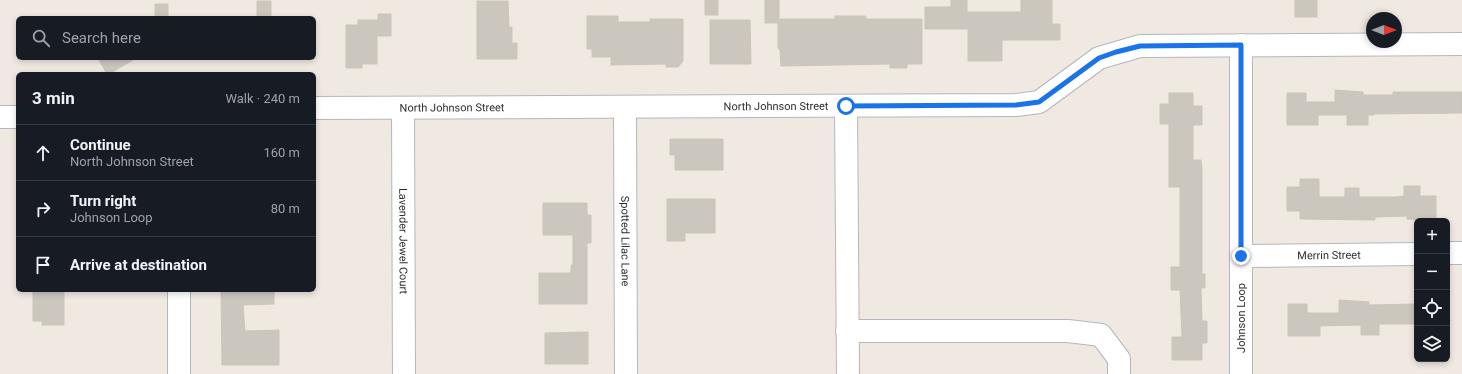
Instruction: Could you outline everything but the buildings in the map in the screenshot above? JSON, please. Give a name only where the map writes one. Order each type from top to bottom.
[{"type":"street","name":"North Johnson Street","points":[[316,108],[1016,105],[1039,102],[1099,58],[1140,46],[1462,44]]},
{"type":"street","name":"Johnson Loop","points":[[1241,45],[1241,374]]},
{"type":"street","points":[[846,106],[848,374]]},
{"type":"street","name":"Spotted Lilac Lane","points":[[625,107],[626,374]]},
{"type":"street","name":"Lavender Jewel Court","points":[[403,108],[404,374]]},
{"type":"street","points":[[1450,253],[1462,253]]},
{"type":"street","name":"Merrin Street","points":[[1241,256],[1414,254]]},
{"type":"street","points":[[179,292],[179,374]]},
{"type":"street","points":[[847,331],[1068,331],[1101,335],[1119,359],[1119,374]]},
{"type":"route","points":[[846,106],[1016,105],[1039,102],[1099,58],[1116,52],[1140,46],[1241,45],[1241,256]]}]
